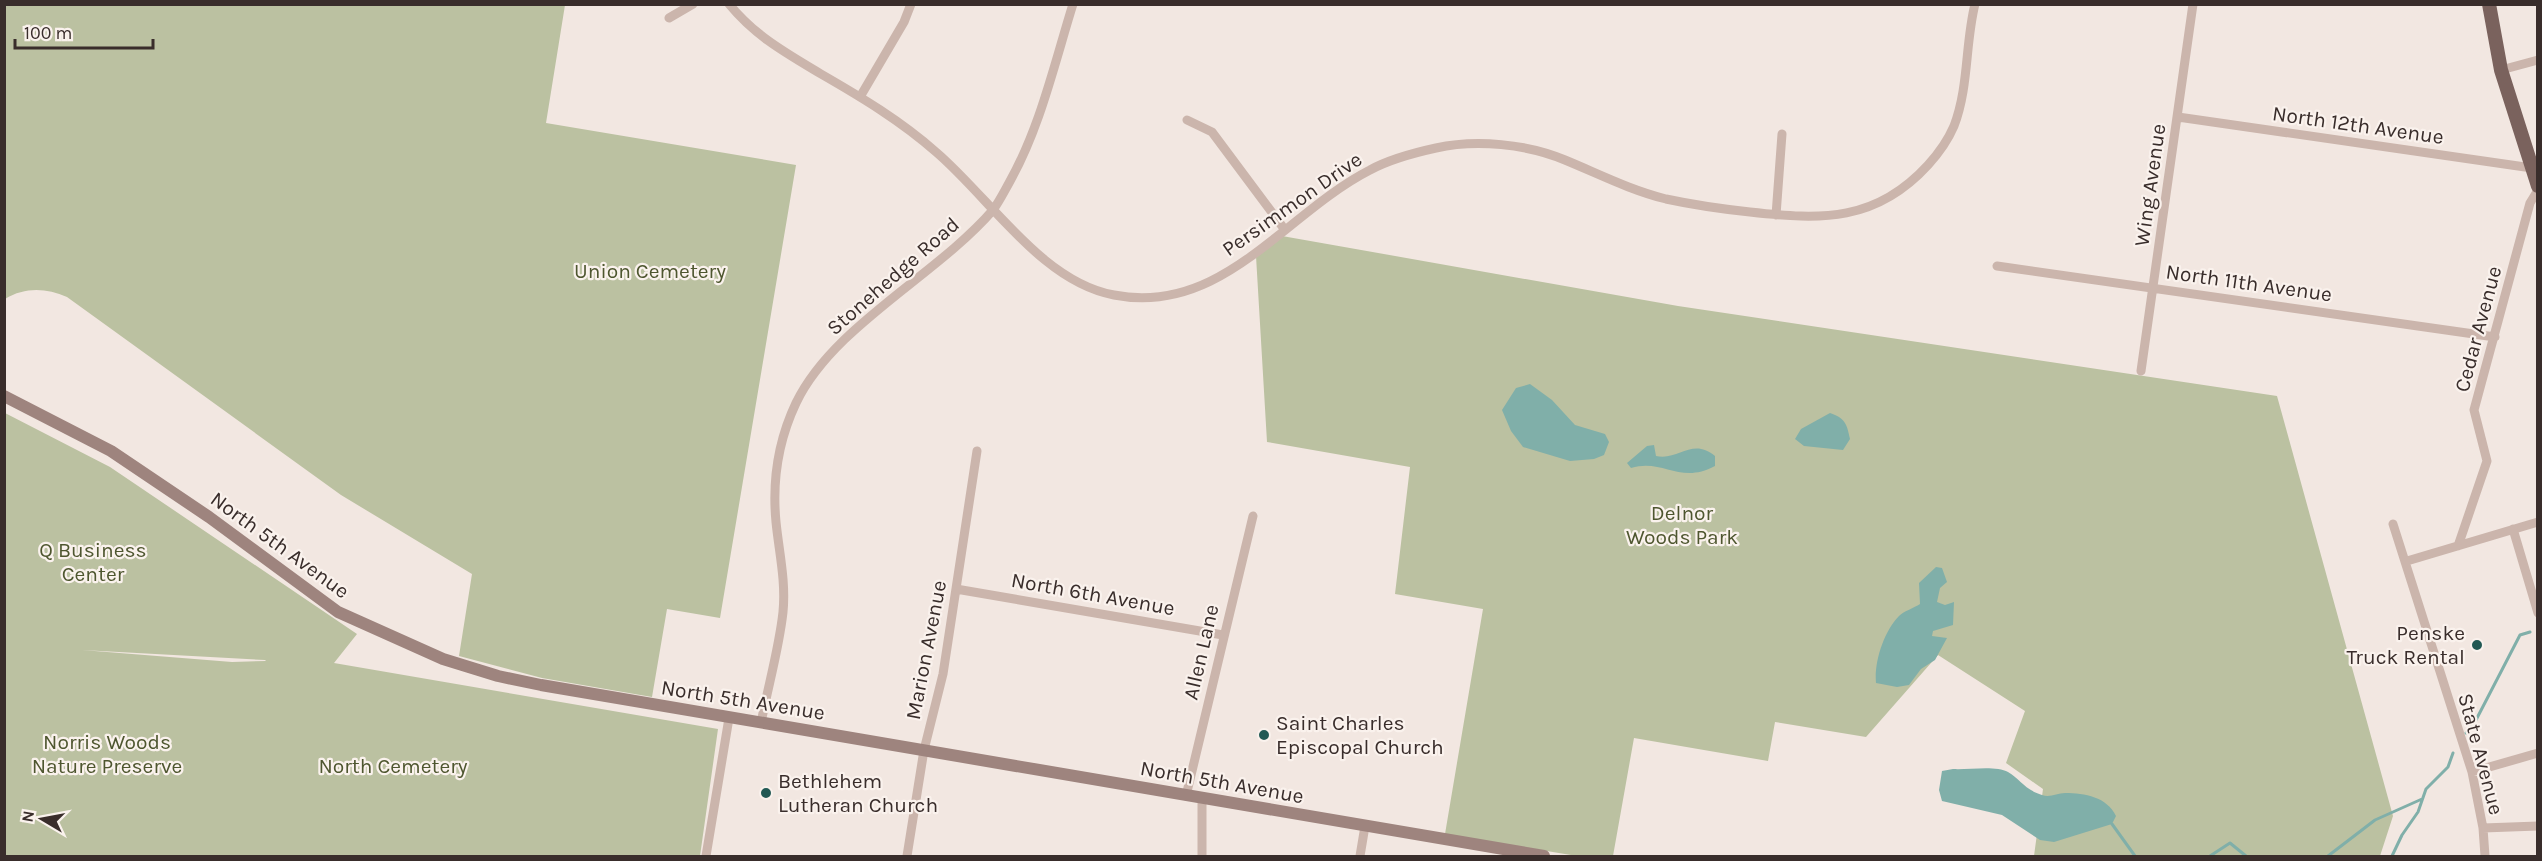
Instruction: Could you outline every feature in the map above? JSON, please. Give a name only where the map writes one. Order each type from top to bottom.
[{"type":"main road","points":[[2489,4],[2501,70],[2538,186]]},
{"type":"main road","name":"North 5th Avenue","points":[[4,396],[111,451],[209,517],[338,612],[418,650],[471,668],[528,683],[1544,856]]},
{"type":"street","points":[[669,18],[693,4]]},
{"type":"street","name":"Persimmon Drive","points":[[729,4],[746,24],[768,42],[890,116],[935,150],[1051,267],[1067,277],[1110,295],[1137,298],[1161,298],[1209,283],[1335,192],[1383,164],[1440,147],[1477,143],[1523,149],[1561,158],[1619,185],[1667,199],[1809,218],[1839,216],[1868,208],[1897,192],[1918,176],[1938,154],[1953,128],[1963,94],[1975,4]]},
{"type":"street","points":[[860,97],[904,22],[911,4]]},
{"type":"street","name":"Stonehedge Road","points":[[761,723],[783,612],[783,574],[775,501],[777,460],[786,426],[811,378],[851,333],[939,263],[994,208],[1031,141],[1073,4]]},
{"type":"street","name":"Wing Avenue","points":[[2141,371],[2193,4]]},
{"type":"street","points":[[2501,70],[2538,60]]},
{"type":"street","name":"North 12th Avenue","points":[[2178,117],[2532,168]]},
{"type":"street","points":[[1187,120],[1212,132],[1285,230]]},
{"type":"street","points":[[1776,214],[1782,134]]},
{"type":"street","name":"Cedar Avenue","points":[[2457,546],[2487,461],[2474,410],[2530,203],[2538,190]]},
{"type":"street","name":"North 11th Avenue","points":[[1997,266],[2495,337]]},
{"type":"street","name":"Marion Avenue","points":[[908,856],[924,750],[942,674],[957,589],[977,451]]},
{"type":"street","name":"Allen Lane","points":[[1186,796],[1253,516]]},
{"type":"street","points":[[2407,561],[2538,522]]},
{"type":"street","name":"State Avenue","points":[[2393,524],[2407,561],[2431,646],[2472,772],[2483,828],[2485,856]]},
{"type":"street","points":[[2513,529],[2538,612]]},
{"type":"street","name":"North 6th Avenue","points":[[957,589],[1224,635]]},
{"type":"street","points":[[706,856],[729,718]]},
{"type":"street","points":[[2472,772],[2538,753]]},
{"type":"street","points":[[1202,799],[1202,856]]},
{"type":"street","points":[[1360,856],[1365,826]]},
{"type":"street","points":[[2483,828],[2538,826]]},
{"type":"green space","name":"Union Cemetery","points":[[4,5],[565,5],[546,123],[796,165],[720,618],[667,609],[652,697],[542,678],[459,656],[472,574],[341,495],[67,297],[36,290],[20,292],[5,299]]},
{"type":"green space","name":"Delnor Woods Park","points":[[1282,236],[1678,306],[2277,396],[2393,816],[2380,856],[2034,856],[2043,789],[2006,763],[2025,711],[1938,655],[1866,737],[1775,722],[1768,761],[1634,738],[1613,856],[1577,856],[1445,834],[1483,609],[1395,594],[1410,467],[1267,442],[1256,256]]},
{"type":"green space","points":[[5,413],[110,467],[357,634],[334,663],[718,729],[700,856],[5,856]],"holes":[[[82,650],[265,660],[232,662]]]},
{"type":"water","points":[[1530,384],[1552,400],[1575,425],[1605,434],[1609,442],[1604,455],[1594,459],[1570,461],[1523,447],[1511,431],[1502,410],[1516,388]]},
{"type":"water","points":[[1830,413],[1842,419],[1848,429],[1850,439],[1843,450],[1804,446],[1795,439],[1801,429]]},
{"type":"water","points":[[1654,445],[1656,456],[1664,457],[1692,449],[1707,451],[1715,456],[1715,466],[1692,473],[1653,466],[1631,468],[1627,463],[1647,446]]},
{"type":"water","points":[[1936,567],[1942,568],[1947,582],[1940,588],[1937,602],[1945,605],[1954,602],[1953,625],[1933,631],[1932,636],[1947,638],[1935,660],[1921,669],[1909,685],[1897,687],[1876,683],[1878,657],[1889,630],[1901,614],[1920,604],[1919,583]]},
{"type":"water","points":[[1953,769],[2003,770],[2042,795],[2073,793],[2095,797],[2107,804],[2116,816],[2112,824],[2054,842],[2040,840],[2002,815],[1942,801],[1939,790],[1942,771]]},
{"type":"waterway","points":[[2466,733],[2476,720],[2520,635],[2530,632]]},
{"type":"waterway","points":[[2392,856],[2402,835],[2418,812],[2426,789],[2448,767],[2453,753]]},
{"type":"waterway","points":[[2328,856],[2375,820],[2422,799]]},
{"type":"waterway","points":[[2112,824],[2135,856]]},
{"type":"waterway","points":[[2210,856],[2230,843],[2246,856]]},
{"type":"place","name":"Penske Truck Rental","points":[[2477,645]]},
{"type":"place","name":"Saint Charles Episcopal Church","points":[[1264,735]]},
{"type":"place","name":"Bethlehem Lutheran Church","points":[[766,793]]},
{"type":"park label","name":"Q Business Center","points":[[93,562]]},
{"type":"park label","name":"Norris Woods Nature Preserve","points":[[107,754]]},
{"type":"park label","name":"North Cemetery","points":[[393,766]]}]
